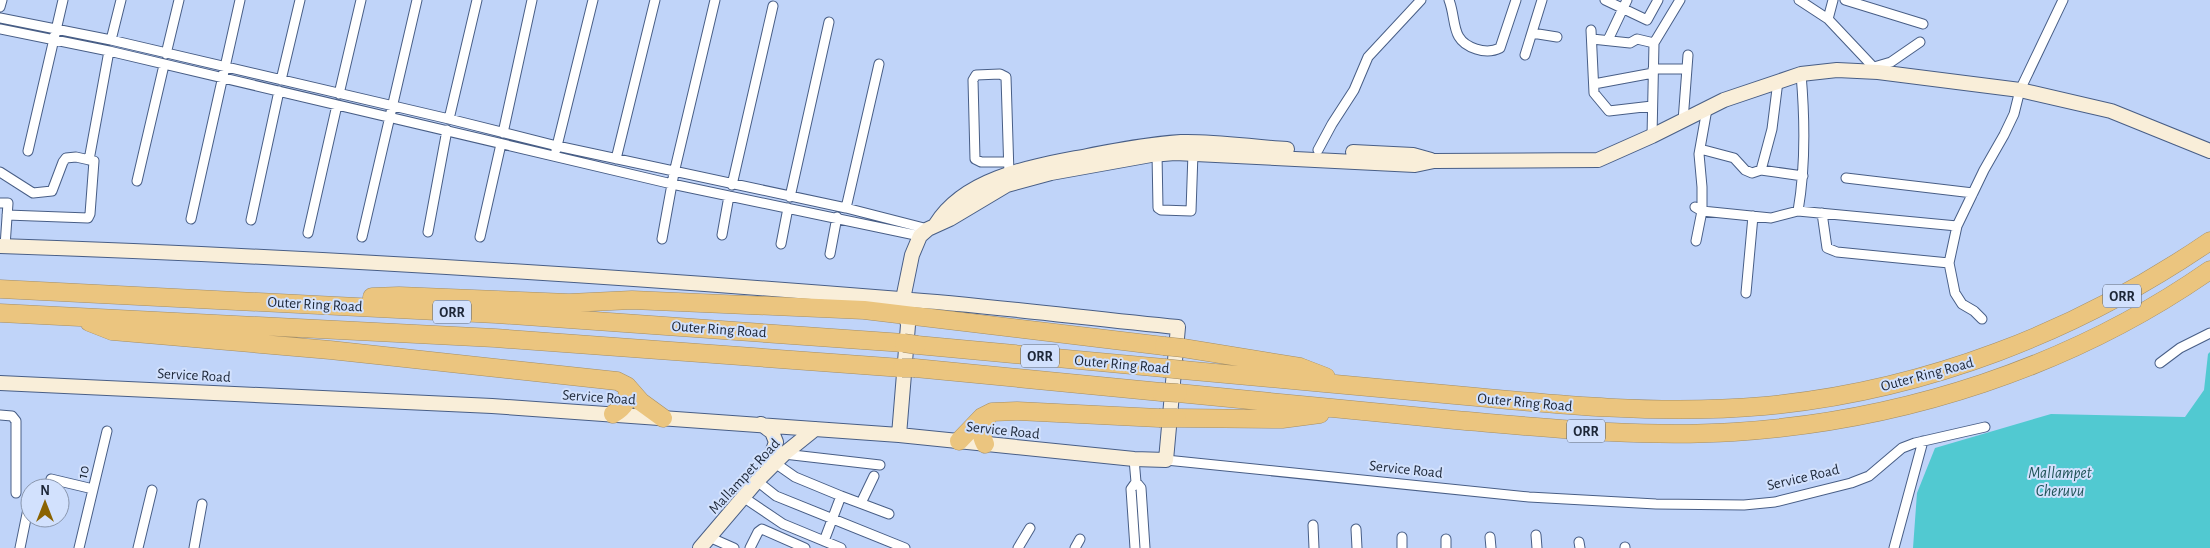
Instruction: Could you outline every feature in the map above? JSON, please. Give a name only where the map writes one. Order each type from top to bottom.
[{"type":"highway","name":"Outer Ring Road","points":[[0,288],[496,314],[910,344],[1350,386],[1590,407],[1660,410],[1783,404],[1904,382],[1982,359],[2070,323],[2124,295],[2210,241]]},
{"type":"highway","name":"Outer Ring Road","points":[[0,313],[495,338],[908,368],[1588,431],[1660,434],[1732,432],[1804,425],[1875,413],[1945,396],[2038,363],[2120,324],[2210,270]]},
{"type":"highway","points":[[264,302],[399,296],[569,303],[632,300],[864,310],[904,306],[1300,367],[1350,386]]},
{"type":"highway","points":[[72,316],[112,331],[330,350],[617,381],[627,386],[641,402],[663,418]]},
{"type":"highway","points":[[613,414],[622,409],[626,402],[627,386]]},
{"type":"highway","points":[[959,442],[982,417],[992,412],[1017,411],[1168,418],[1282,419],[1350,410]]},
{"type":"highway","points":[[985,444],[982,439],[983,422],[992,412]]},
{"type":"main road","points":[[928,230],[1014,182],[1051,173],[1157,154],[1193,153],[1415,165],[1434,161],[1598,160],[1652,136],[1724,100],[1801,74],[1837,70],[1876,69],[2020,90],[2111,111],[2210,151]]},
{"type":"main road","points":[[899,435],[908,325],[904,306],[912,255],[928,230],[944,211],[978,187],[1006,171],[1117,150],[1182,142],[1413,155],[1434,161]]},
{"type":"main road","points":[[3,246],[126,250],[563,275],[904,306],[1178,327],[1166,460]]},
{"type":"main road","name":"Service Road","points":[[0,383],[492,406],[899,435],[1134,459],[1166,460]]},
{"type":"main road","points":[[761,424],[772,432],[776,442],[770,468]]},
{"type":"main road","name":"Mallampet Road","points":[[706,544],[743,497],[770,468],[815,429]]},
{"type":"street","points":[[0,7],[2,0]]},
{"type":"street","points":[[28,151],[62,0]]},
{"type":"street","points":[[111,40],[121,0]]},
{"type":"street","points":[[166,54],[179,0]]},
{"type":"street","points":[[191,219],[221,78],[240,0]]},
{"type":"street","points":[[282,80],[300,0]]},
{"type":"street","points":[[339,94],[361,0]]},
{"type":"street","points":[[362,237],[417,0]]},
{"type":"street","points":[[449,119],[477,0]]},
{"type":"street","points":[[503,133],[532,0]]},
{"type":"street","points":[[554,157],[593,0]]},
{"type":"street","points":[[616,159],[655,0]]},
{"type":"street","points":[[662,239],[674,173],[715,0]]},
{"type":"street","points":[[1318,150],[1354,90],[1368,57],[1421,0]]},
{"type":"street","points":[[1449,0],[1453,10],[1458,38],[1468,47],[1484,52],[1500,48],[1516,0]]},
{"type":"street","points":[[1525,55],[1542,0]]},
{"type":"street","points":[[1606,0],[1625,4],[1647,20],[1658,0]]},
{"type":"street","points":[[1652,136],[1654,43],[1680,0]]},
{"type":"street","points":[[1799,0],[1828,18],[1876,69],[1891,62],[1920,42]]},
{"type":"street","points":[[1828,18],[1833,0]]},
{"type":"street","points":[[1844,0],[1923,24]]},
{"type":"street","points":[[1982,319],[1974,311],[1962,304],[1955,293],[1950,263],[1957,226],[2004,136],[2014,114],[2020,90],[2063,0]]},
{"type":"street","points":[[1608,40],[1625,4]]},
{"type":"street","points":[[732,185],[773,6]]},
{"type":"street","points":[[0,18],[111,40],[674,173],[846,208],[928,230]]},
{"type":"street","points":[[790,197],[829,22]]},
{"type":"street","points":[[0,30],[109,51],[672,184],[837,218],[928,230]]},
{"type":"street","points":[[1532,33],[1557,37]]},
{"type":"street","points":[[1652,106],[1609,111],[1594,93],[1592,34],[1608,40],[1630,43],[1637,39],[1654,43]]},
{"type":"street","points":[[89,160],[109,51]]},
{"type":"street","points":[[1683,121],[1688,55]]},
{"type":"street","points":[[846,208],[879,64]]},
{"type":"street","points":[[137,181],[164,65]]},
{"type":"street","points":[[1594,84],[1653,71],[1687,69]]},
{"type":"street","points":[[978,74],[1000,74],[1006,77],[1006,171],[995,162],[978,162],[974,157],[973,80],[978,74]]},
{"type":"street","points":[[1798,211],[1803,176],[1805,139],[1801,74]]},
{"type":"street","points":[[1761,170],[1772,129],[1778,81]]},
{"type":"street","points":[[251,220],[279,91]]},
{"type":"street","points":[[308,233],[337,105]]},
{"type":"street","points":[[1696,241],[1699,209],[1700,150],[1707,109]]},
{"type":"street","points":[[428,232],[447,130]]},
{"type":"street","points":[[480,237],[501,144]]},
{"type":"street","points":[[1700,150],[1734,158],[1745,170],[1752,173],[1761,170],[1803,176]]},
{"type":"street","points":[[1157,154],[1158,208],[1161,210],[1191,211],[1193,153]]},
{"type":"street","points":[[0,172],[33,193],[52,192],[62,162],[66,158],[94,161],[90,214],[88,218],[7,215]]},
{"type":"street","points":[[995,162],[1006,171]]},
{"type":"street","points":[[1846,178],[1973,193]]},
{"type":"street","points":[[722,235],[730,196]]},
{"type":"street","points":[[0,203],[8,203],[3,246]]},
{"type":"street","points":[[781,244],[788,208]]},
{"type":"street","points":[[1699,209],[1771,218],[1798,211],[1957,226]]},
{"type":"street","points":[[1822,213],[1827,248],[1837,252],[1950,263]]},
{"type":"street","points":[[1746,293],[1753,216]]},
{"type":"street","points":[[830,254],[837,218]]},
{"type":"street","points":[[2160,363],[2180,348],[2210,333]]},
{"type":"street","points":[[0,415],[12,416],[16,421],[16,493]]},
{"type":"street","name":"Service Road","points":[[1166,460],[1529,497],[1656,504],[1744,505],[1775,502],[1851,482],[1869,476],[1902,448],[1985,427]]},
{"type":"street","name":"10","points":[[79,548],[107,431]]},
{"type":"street","points":[[1894,548],[1923,442]]},
{"type":"street","points":[[1134,459],[1136,482],[1141,488],[1145,548]]},
{"type":"street","points":[[770,468],[880,465]]},
{"type":"street","points":[[770,468],[889,514]]},
{"type":"street","points":[[770,468],[776,496],[905,548]]},
{"type":"street","points":[[861,503],[874,476]]},
{"type":"street","points":[[1135,548],[1131,488],[1136,482]]},
{"type":"street","points":[[70,484],[93,489]]},
{"type":"street","points":[[138,548],[152,490]]},
{"type":"street","points":[[824,541],[834,519],[841,496]]},
{"type":"street","points":[[743,497],[783,524],[841,548]]},
{"type":"street","points":[[194,548],[202,504]]},
{"type":"street","points":[[1313,525],[1314,548]]},
{"type":"street","points":[[20,548],[24,528]]},
{"type":"street","points":[[1018,548],[1030,528]]},
{"type":"street","points":[[1356,529],[1357,548]]},
{"type":"street","points":[[750,548],[759,530],[805,548]]},
{"type":"street","points":[[1536,535],[1536,548]]},
{"type":"street","points":[[1490,537],[1491,548]]},
{"type":"street","points":[[1402,538],[1402,548]]},
{"type":"street","points":[[1075,548],[1080,539]]},
{"type":"street","points":[[706,544],[734,548]]},
{"type":"water","name":"Mallampet Cheruvu","points":[[2210,352],[2210,548],[1913,548],[1917,493],[1935,448],[2051,414],[2185,417],[2204,390],[2208,354]]}]
